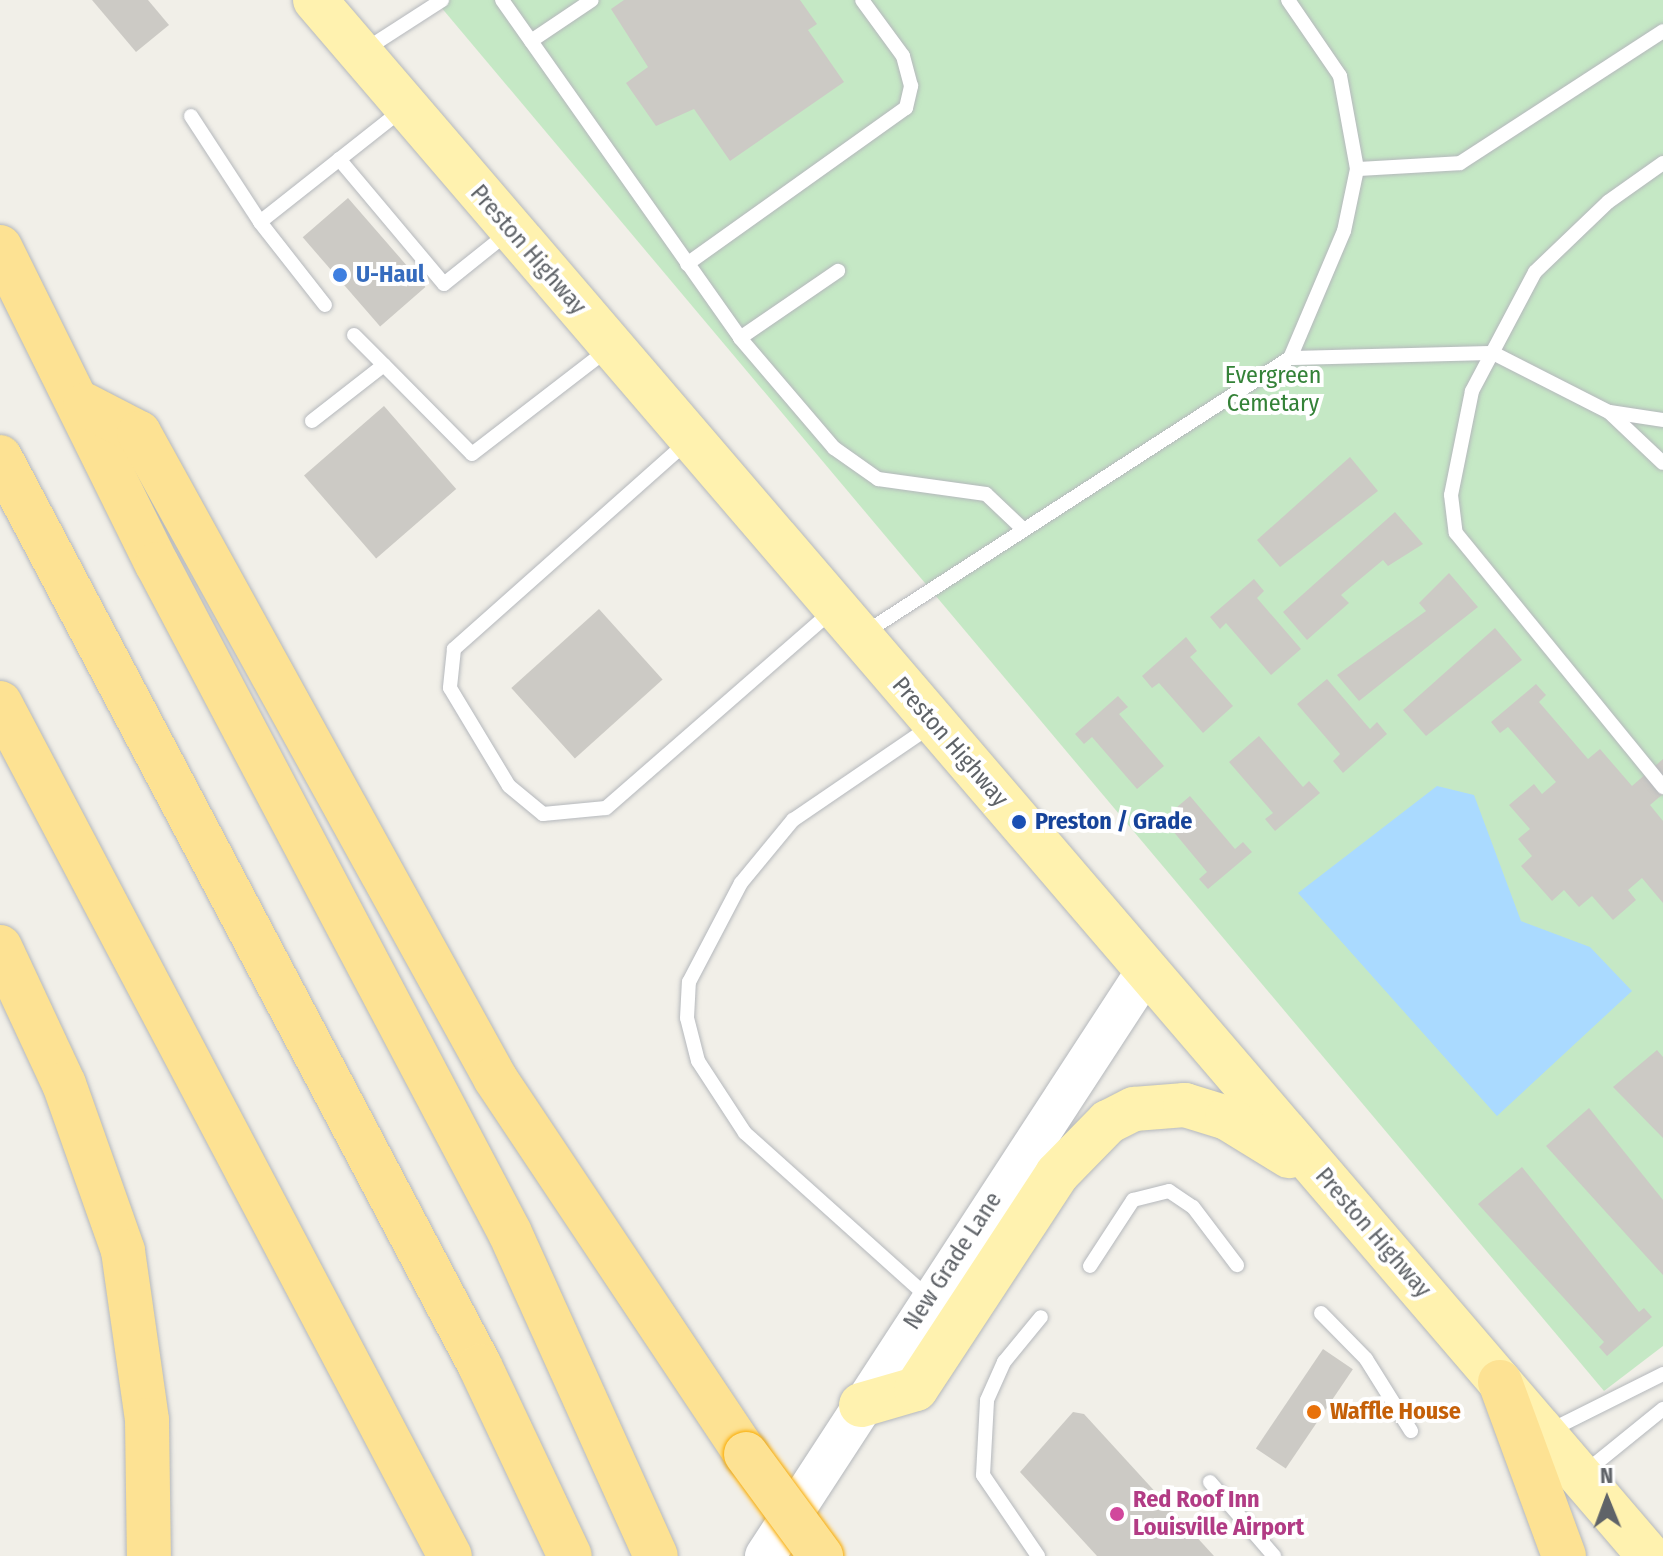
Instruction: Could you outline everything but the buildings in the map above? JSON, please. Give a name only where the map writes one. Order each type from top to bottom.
[{"type":"highway","points":[[0,247],[85,405],[129,509],[510,1233],[656,1556]]},
{"type":"highway","points":[[85,405],[139,433],[495,1078],[746,1454],[821,1556]]},
{"type":"highway","points":[[0,457],[480,1366],[570,1556]]},
{"type":"highway","points":[[0,703],[450,1556]]},
{"type":"highway","points":[[0,947],[64,1084],[123,1251],[147,1420],[149,1556]]},
{"type":"highway","points":[[1500,1382],[1564,1556]]},
{"type":"main road","name":"Preston Highway","points":[[315,0],[1649,1556]]},
{"type":"main road","name":"New Grade Lane","points":[[765,1556],[929,1298],[1146,971]]},
{"type":"main road","points":[[861,1405],[916,1389],[1065,1164],[1091,1134],[1126,1112],[1173,1104],[1216,1113],[1327,1180]]},
{"type":"lane","points":[[359,53],[442,0]]},
{"type":"lane","points":[[502,0],[740,338],[834,448],[878,479],[986,494],[1024,530]]},
{"type":"lane","points":[[531,41],[592,0]]},
{"type":"lane","points":[[687,264],[906,108],[911,86],[903,56],[862,0]]},
{"type":"lane","points":[[1288,0],[1340,76],[1357,169],[1344,231],[1290,358]]},
{"type":"lane","points":[[1357,169],[1460,163],[1663,31]]},
{"type":"lane","points":[[260,222],[406,108]]},
{"type":"lane","points":[[191,116],[260,222],[325,305]]},
{"type":"lane","points":[[339,159],[444,284],[511,230]]},
{"type":"lane","points":[[1663,163],[1608,202],[1535,272],[1493,353],[1458,442],[1451,495],[1456,533],[1663,787]]},
{"type":"lane","points":[[740,338],[838,271]]},
{"type":"lane","points":[[354,335],[472,454],[611,347]]},
{"type":"lane","points":[[690,439],[454,649],[450,688],[509,786],[543,814],[606,808],[848,622],[1024,530],[1290,358],[1493,353],[1609,412],[1663,463]]},
{"type":"lane","points":[[312,421],[384,365]]},
{"type":"lane","points":[[1609,412],[1663,420]]},
{"type":"lane","points":[[929,1298],[745,1133],[698,1061],[687,1018],[689,982],[708,935],[758,862],[793,820],[935,723]]},
{"type":"lane","points":[[1090,1266],[1133,1200],[1169,1191],[1193,1207],[1237,1265]]},
{"type":"lane","points":[[1321,1313],[1366,1359],[1411,1431]]},
{"type":"lane","points":[[1038,1556],[983,1475],[987,1400],[1004,1362],[1041,1317]]},
{"type":"lane","points":[[1544,1433],[1663,1374]]},
{"type":"lane","points":[[1580,1475],[1663,1409]]},
{"type":"lane","points":[[1210,1482],[1274,1556]]},
{"type":"green space","name":"Evergreen Cemetary","points":[[435,0],[1663,0],[1663,1346],[1604,1391]]},
{"type":"water","points":[[1437,786],[1474,795],[1521,921],[1590,947],[1632,991],[1497,1116],[1298,893]]},
{"type":"place","name":"U-Haul","points":[[340,275]]},
{"type":"place","name":"Preston / Grade","points":[[1019,822]]},
{"type":"place","name":"Waffle House","points":[[1314,1412]]},
{"type":"place","name":"Red Roof Inn Louisville Airport","points":[[1117,1514]]}]
